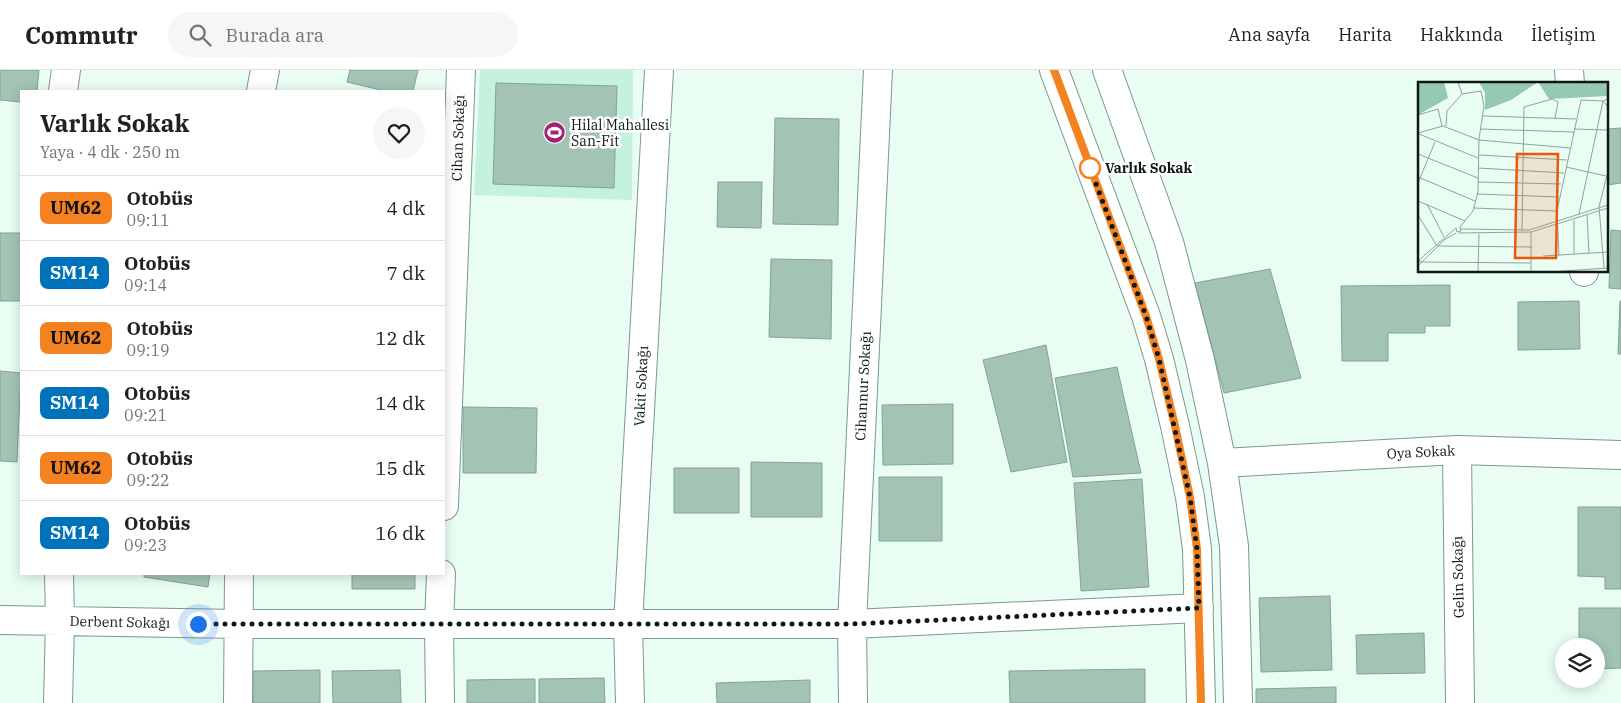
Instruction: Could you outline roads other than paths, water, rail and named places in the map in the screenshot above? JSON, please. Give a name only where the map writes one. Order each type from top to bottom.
[{"type":"street","points":[[63,90],[66,70]]},
{"type":"street","points":[[261,90],[265,70]]},
{"type":"street","name":"Cihan Sokağı","points":[[445,480],[461,70]]},
{"type":"street","name":"Vakit Sokağı","points":[[630,703],[628,624],[659,70]]},
{"type":"street","name":"Cihannur Sokağı","points":[[853,703],[852,624],[878,70]]},
{"type":"street","points":[[1054,70],[1146,316],[1159,359],[1190,497],[1197,549],[1201,703]]},
{"type":"street","points":[[1107,70],[1169,242],[1200,360],[1222,463],[1234,546],[1238,703]]},
{"type":"street","name":"Oya Sokak","points":[[1222,463],[1457,450],[1621,454]]},
{"type":"street","name":"Gelin Sokağı","points":[[1457,450],[1460,703]]},
{"type":"street","points":[[58,703],[59,575]]},
{"type":"street","points":[[238,703],[239,575]]},
{"type":"street","points":[[440,703],[439,624],[441,575]]},
{"type":"street","name":"Derbent Sokağı","points":[[0,620],[238,624],[852,624],[1199,608]]},
{"type":"place","name":"Hilal Mahallesi San-Fit","points":[[555,133]]},
{"type":"place","name":"Varlık Sokak","points":[[1090,168]]}]
